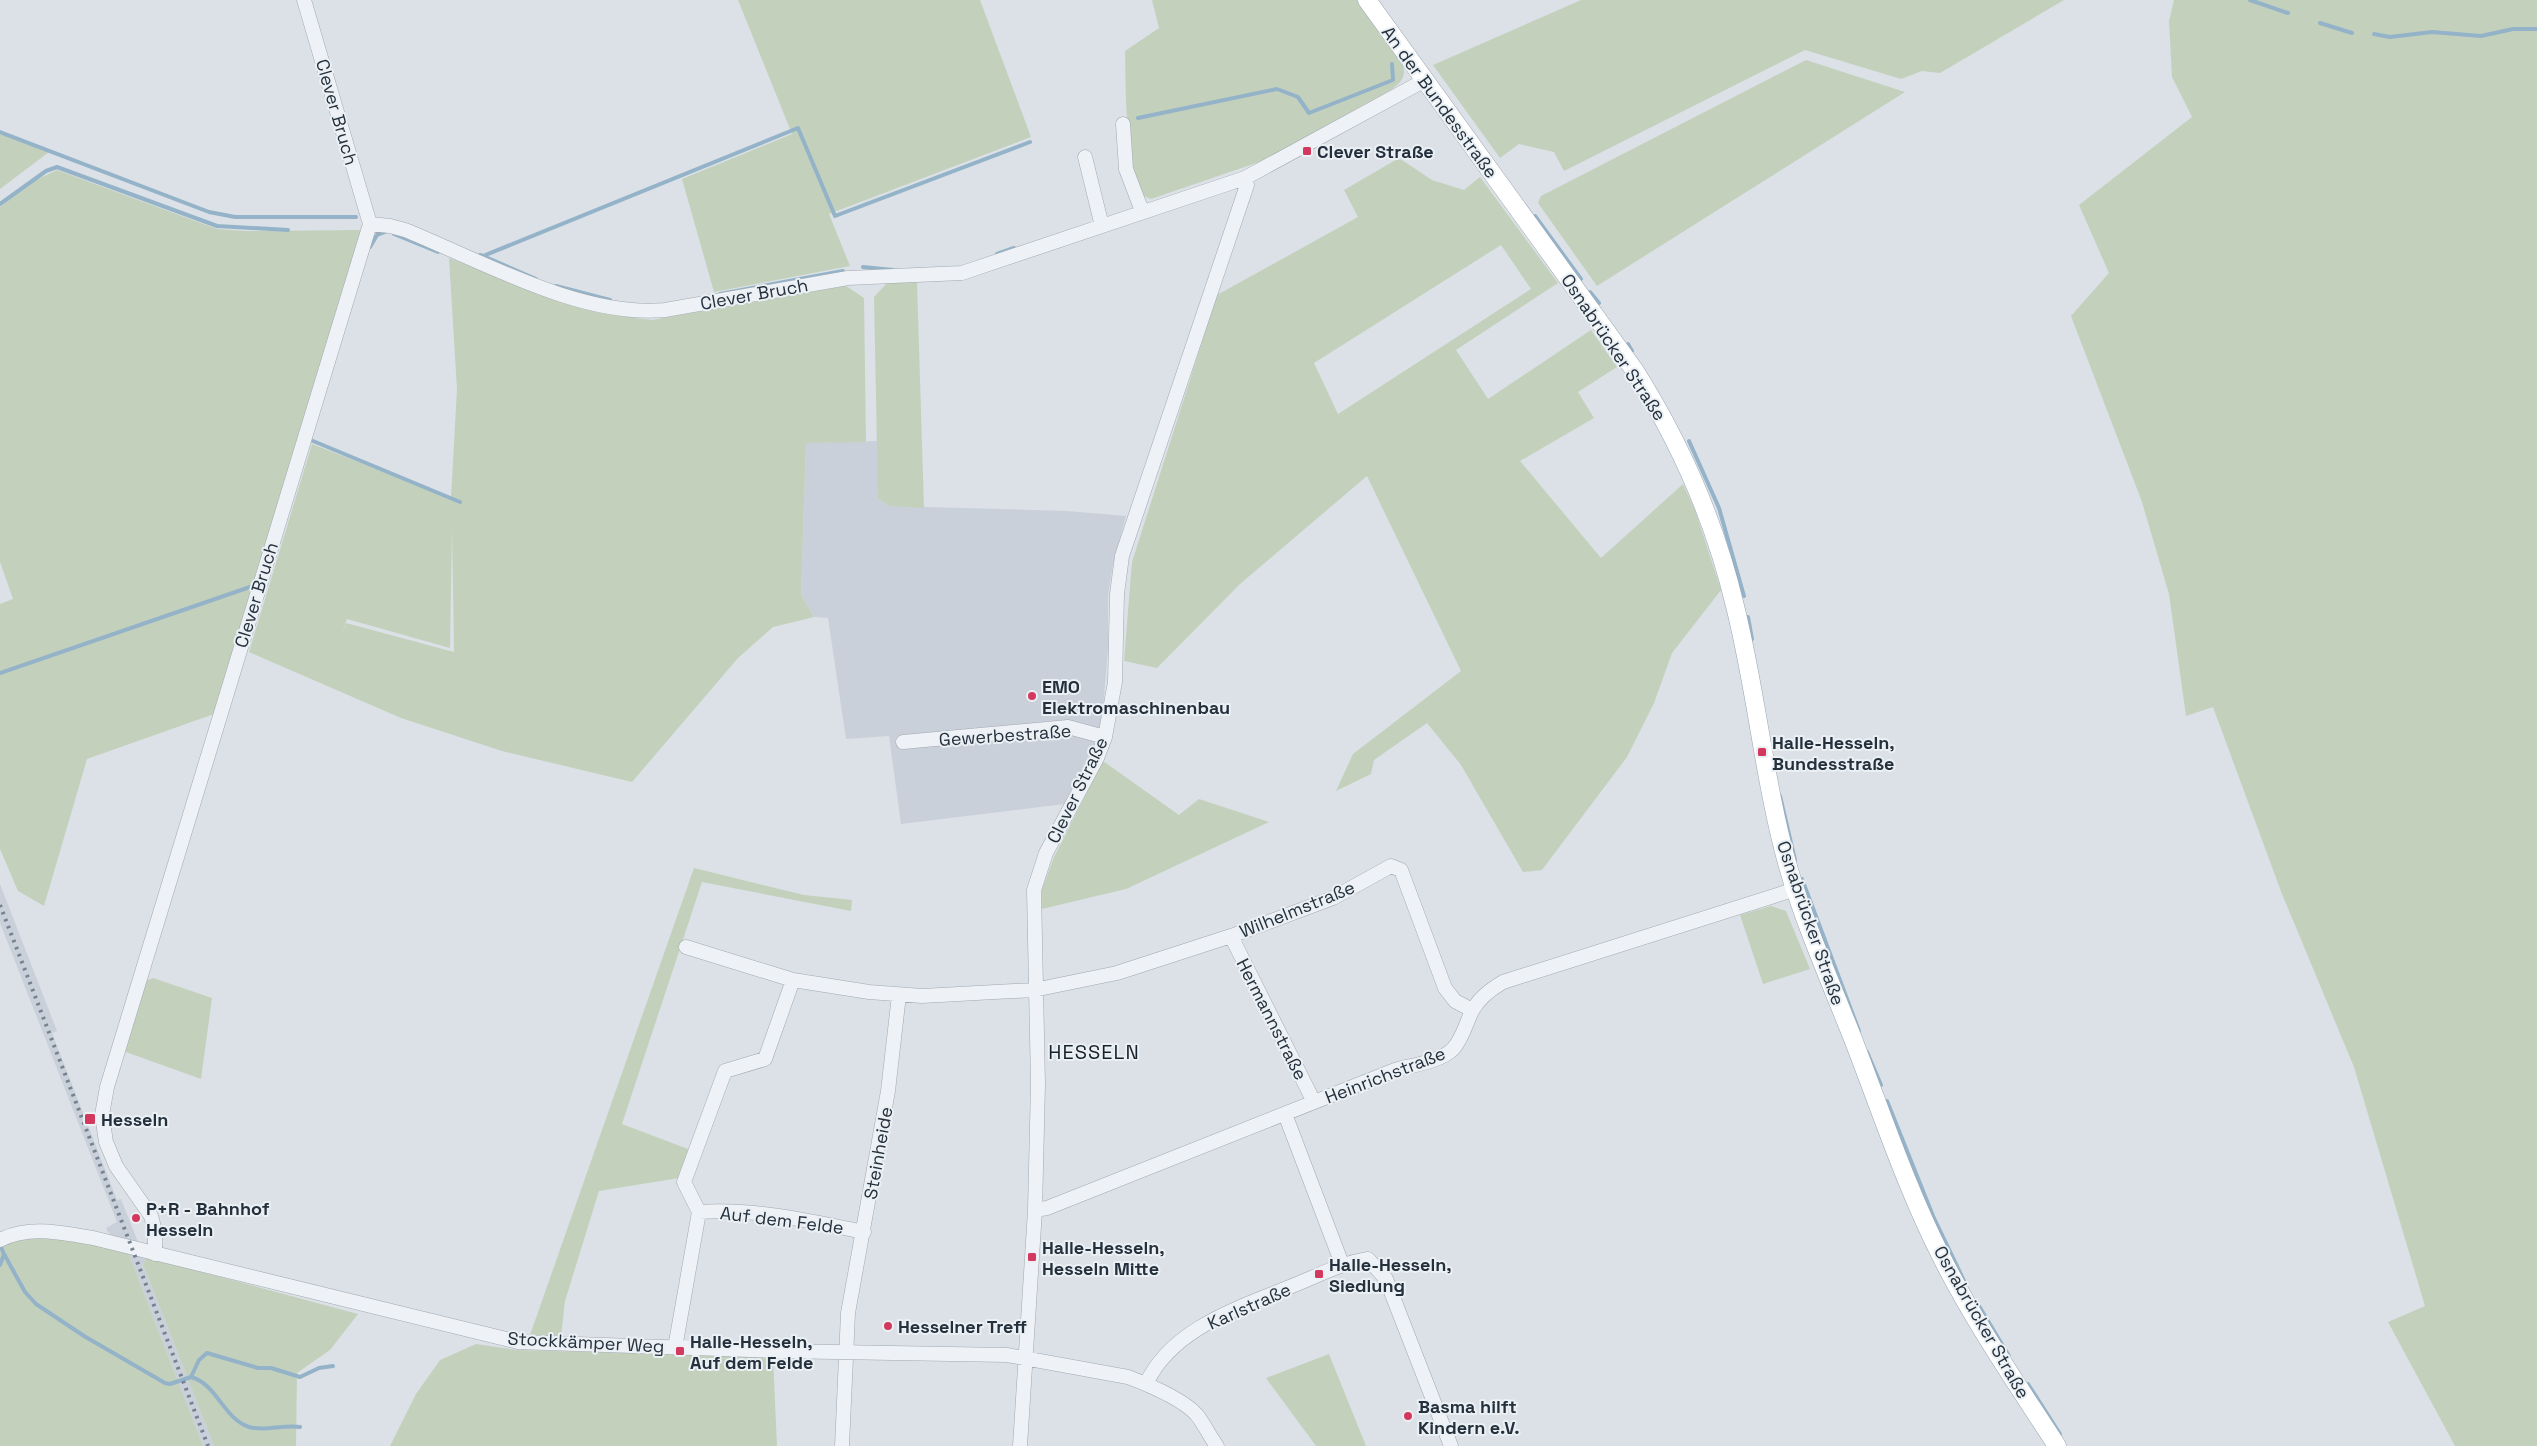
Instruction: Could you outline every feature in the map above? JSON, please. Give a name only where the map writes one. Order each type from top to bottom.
[{"type":"main road","name":"An der Bundesstraße","points":[[1367,0],[1514,203]]},
{"type":"main road","name":"Osnabrücker Straße","points":[[1514,203],[1613,340],[1655,402],[1673,435],[1704,506],[1736,608],[1768,783],[1796,889],[1887,1125],[1940,1255],[1980,1326],[2057,1446]]},
{"type":"street","name":"Clever Bruch","points":[[155,1254],[155,1231],[151,1216],[116,1166],[106,1142],[102,1115],[107,1087],[370,224],[304,0]]},
{"type":"street","points":[[1245,178],[1425,80]]},
{"type":"street","points":[[1123,124],[1126,169],[1142,211]]},
{"type":"street","points":[[1085,157],[1102,226]]},
{"type":"street","name":"Clever Bruch","points":[[370,224],[405,230],[529,283],[559,293],[608,306],[642,311],[665,310],[848,278],[962,273],[1245,178]]},
{"type":"street","name":"Clever Straße","points":[[1020,1446],[1035,1210],[1038,1084],[1034,990],[1034,890],[1046,853],[1097,758],[1105,736],[1115,682],[1117,594],[1122,556],[1171,416],[1247,185],[1245,178]]},
{"type":"street","name":"Gewerbestraße","points":[[903,742],[1068,727],[1105,736]]},
{"type":"street","name":"Wilhelmstraße","points":[[1034,990],[1116,973],[1231,936],[1332,898],[1391,866],[1401,870],[1445,988],[1455,1001],[1472,1010]]},
{"type":"street","name":"Heinrichstraße","points":[[1035,1210],[1047,1208],[1395,1070],[1438,1058],[1453,1049],[1467,1026],[1472,1010],[1487,993],[1503,982],[1796,889]]},
{"type":"street","name":"Hermannstraße","points":[[1231,936],[1314,1102]]},
{"type":"street","points":[[686,947],[793,980],[899,995],[922,996],[1034,990]]},
{"type":"street","name":"Auf dem Felde","points":[[675,1348],[699,1212],[684,1182],[725,1071],[765,1059],[793,980]]},
{"type":"street","name":"Steinheide","points":[[842,1446],[848,1313],[888,1092],[899,995]]},
{"type":"street","points":[[1285,1114],[1342,1264]]},
{"type":"street","name":"Auf dem Felde","points":[[699,1212],[718,1211],[799,1219],[864,1232]]},
{"type":"street","name":"Stockkämper Weg","points":[[4,1238],[29,1231],[48,1231],[93,1238],[518,1342],[675,1348],[1007,1355],[1026,1358],[1128,1377],[1146,1384],[1188,1407],[1202,1421],[1217,1446]]},
{"type":"street","name":"Karlstraße","points":[[1146,1384],[1153,1368],[1180,1342],[1202,1326],[1226,1313],[1342,1264],[1368,1259],[1386,1279],[1451,1446]]},
{"type":"shaded area","points":[[878,441],[878,498],[889,506],[1067,511],[1126,516],[1113,564],[1108,596],[1108,648],[1101,732],[1064,804],[901,824],[889,736],[846,739],[828,618],[814,617],[801,595],[806,443]]},
{"type":"shaded area","points":[[0,884],[57,1031],[52,1033],[117,1200],[121,1199],[138,1242],[112,1236],[106,1228],[117,1222],[0,923]]},
{"type":"shaded area","points":[[128,1252],[147,1257],[143,1264],[214,1446],[203,1446]]},
{"type":"green space","points":[[738,0],[980,0],[1031,137],[829,214],[850,266],[714,292],[682,179],[792,134]]},
{"type":"green space","points":[[1152,0],[1357,0],[1392,46],[1403,65],[1404,75],[1400,82],[1391,90],[1262,161],[1151,199],[1141,195],[1132,160],[1127,124],[1125,51],[1159,28]]},
{"type":"green space","points":[[1581,0],[2064,0],[1940,73],[1922,71],[1901,79],[1805,50],[1564,171],[1554,152],[1519,144],[1500,158],[1433,65]]},
{"type":"green space","points":[[2174,0],[2537,0],[2537,1446],[2455,1446],[2388,1322],[2425,1306],[2354,1067],[2282,894],[2213,707],[2186,716],[2169,594],[2142,502],[2071,316],[2109,273],[2079,205],[2192,117],[2172,77],[2169,21]]},
{"type":"green space","points":[[1806,60],[1905,92],[1597,286],[1538,203],[1541,196]]},
{"type":"green space","points":[[0,133],[49,152],[0,189]]},
{"type":"green space","points":[[1399,158],[1432,180],[1464,190],[1480,177],[1558,283],[1456,350],[1488,399],[1591,330],[1617,367],[1578,392],[1594,418],[1520,461],[1601,558],[1683,484],[1695,510],[1721,590],[1672,653],[1654,703],[1627,757],[1542,870],[1523,872],[1461,765],[1427,723],[1374,760],[1371,774],[1336,791],[1353,754],[1461,671],[1367,476],[1240,584],[1157,668],[1124,661],[1132,562],[1217,295],[1358,217],[1344,190]],"holes":[[[1501,245],[1531,289],[1338,414],[1314,363]]]},
{"type":"green space","points":[[57,170],[217,229],[245,231],[362,230],[214,714],[87,759],[44,906],[18,891],[0,849],[0,604],[13,599],[0,562],[0,207],[32,182]]},
{"type":"green space","points":[[449,258],[574,304],[600,311],[652,320],[846,286],[864,298],[866,442],[806,443],[801,595],[814,617],[773,627],[738,658],[632,782],[502,751],[401,718],[249,652],[312,444],[451,498],[457,389]],"holes":[[[452,529],[454,652],[346,623],[340,639],[347,619],[450,648]]]},
{"type":"green space","points":[[917,282],[924,508],[889,506],[878,498],[874,297],[887,283]]},
{"type":"green space","points":[[1103,761],[1179,815],[1199,799],[1269,822],[1126,889],[1042,909],[1042,889],[1054,857]]},
{"type":"green space","points":[[694,868],[804,895],[852,900],[851,911],[702,882],[622,1124],[688,1149],[679,1178],[599,1191],[565,1301],[561,1336],[530,1335]]},
{"type":"green space","points":[[1771,906],[1786,911],[1810,969],[1763,984],[1740,915]]},
{"type":"green space","points":[[153,978],[212,998],[201,1079],[123,1051],[143,982]]},
{"type":"green space","points":[[0,1231],[13,1239],[40,1234],[128,1252],[203,1446],[0,1446]]},
{"type":"green space","points":[[147,1257],[358,1314],[330,1350],[297,1373],[296,1446],[214,1446],[143,1264]]},
{"type":"green space","points":[[476,1344],[517,1350],[773,1357],[777,1446],[390,1446],[416,1394],[440,1360]]},
{"type":"green space","points":[[1329,1354],[1366,1446],[1316,1446],[1266,1378]]},
{"type":"waterway","points":[[2250,0],[2288,13]]},
{"type":"waterway","points":[[2320,23],[2352,33]]},
{"type":"waterway","points":[[2374,34],[2390,37],[2432,32],[2481,36],[2513,29],[2537,29]]},
{"type":"waterway","points":[[1138,118],[1277,89],[1298,97],[1309,113],[1393,80],[1392,64]]},
{"type":"waterway","points":[[480,255],[483,256],[798,128],[835,216],[1030,142]]},
{"type":"waterway","points":[[0,132],[209,212],[235,217],[356,217]]},
{"type":"waterway","points":[[0,204],[46,171],[57,167],[217,226],[288,230]]},
{"type":"waterway","points":[[1535,216],[1581,279]]},
{"type":"waterway","points":[[370,247],[377,235],[385,232]]},
{"type":"waterway","points":[[394,234],[438,252]]},
{"type":"waterway","points":[[997,254],[1014,248]]},
{"type":"waterway","points":[[483,256],[536,279]]},
{"type":"waterway","points":[[863,267],[893,270]]},
{"type":"waterway","points":[[720,294],[843,271]]},
{"type":"waterway","points":[[556,286],[610,300]]},
{"type":"waterway","points":[[1590,292],[1599,303]]},
{"type":"waterway","points":[[1628,344],[1632,351]]},
{"type":"waterway","points":[[313,441],[460,502]]},
{"type":"waterway","points":[[1689,441],[1719,508],[1744,596]]},
{"type":"waterway","points":[[0,673],[250,587]]},
{"type":"waterway","points":[[1748,617],[1752,639]]},
{"type":"waterway","points":[[1780,796],[1795,860]]},
{"type":"waterway","points":[[1802,879],[1859,1031]]},
{"type":"waterway","points":[[1867,1052],[1881,1085]]},
{"type":"waterway","points":[[1887,1101],[1933,1216],[1966,1285]]},
{"type":"waterway","points":[[0,1245],[4,1254],[0,1265]]},
{"type":"waterway","points":[[4,1254],[25,1292],[36,1304],[84,1336],[165,1383],[170,1384],[191,1377],[199,1360],[207,1353],[258,1368],[271,1368],[300,1377],[319,1368],[333,1366]]},
{"type":"waterway","points":[[1979,1306],[2009,1356]]},
{"type":"waterway","points":[[191,1377],[207,1386],[240,1423],[261,1429],[287,1426],[300,1427]]},
{"type":"waterway","points":[[2028,1384],[2060,1434]]},
{"type":"railway","points":[[0,905],[208,1446]]},
{"type":"place","name":"Clever Straße","points":[[1307,151]]},
{"type":"place","name":"EMO Elektromaschinenbau","points":[[1032,696]]},
{"type":"place","name":"Halle-Hesseln, Bundesstraße","points":[[1762,752]]},
{"type":"place","name":"Hesseln","points":[[90,1119]]},
{"type":"place","name":"P+R - Bahnhof Hesseln","points":[[136,1218]]},
{"type":"place","name":"Halle-Hesseln, Hesseln Mitte","points":[[1032,1257]]},
{"type":"place","name":"Halle-Hesseln, Siedlung","points":[[1319,1274]]},
{"type":"place","name":"Hesselner Treff","points":[[888,1326]]},
{"type":"place","name":"Halle-Hesseln, Auf dem Felde","points":[[680,1351]]},
{"type":"place","name":"Basma hilft Kindern e.V.","points":[[1408,1416]]},
{"type":"district","name":"HESSELN","points":[[1094,1052]]}]
